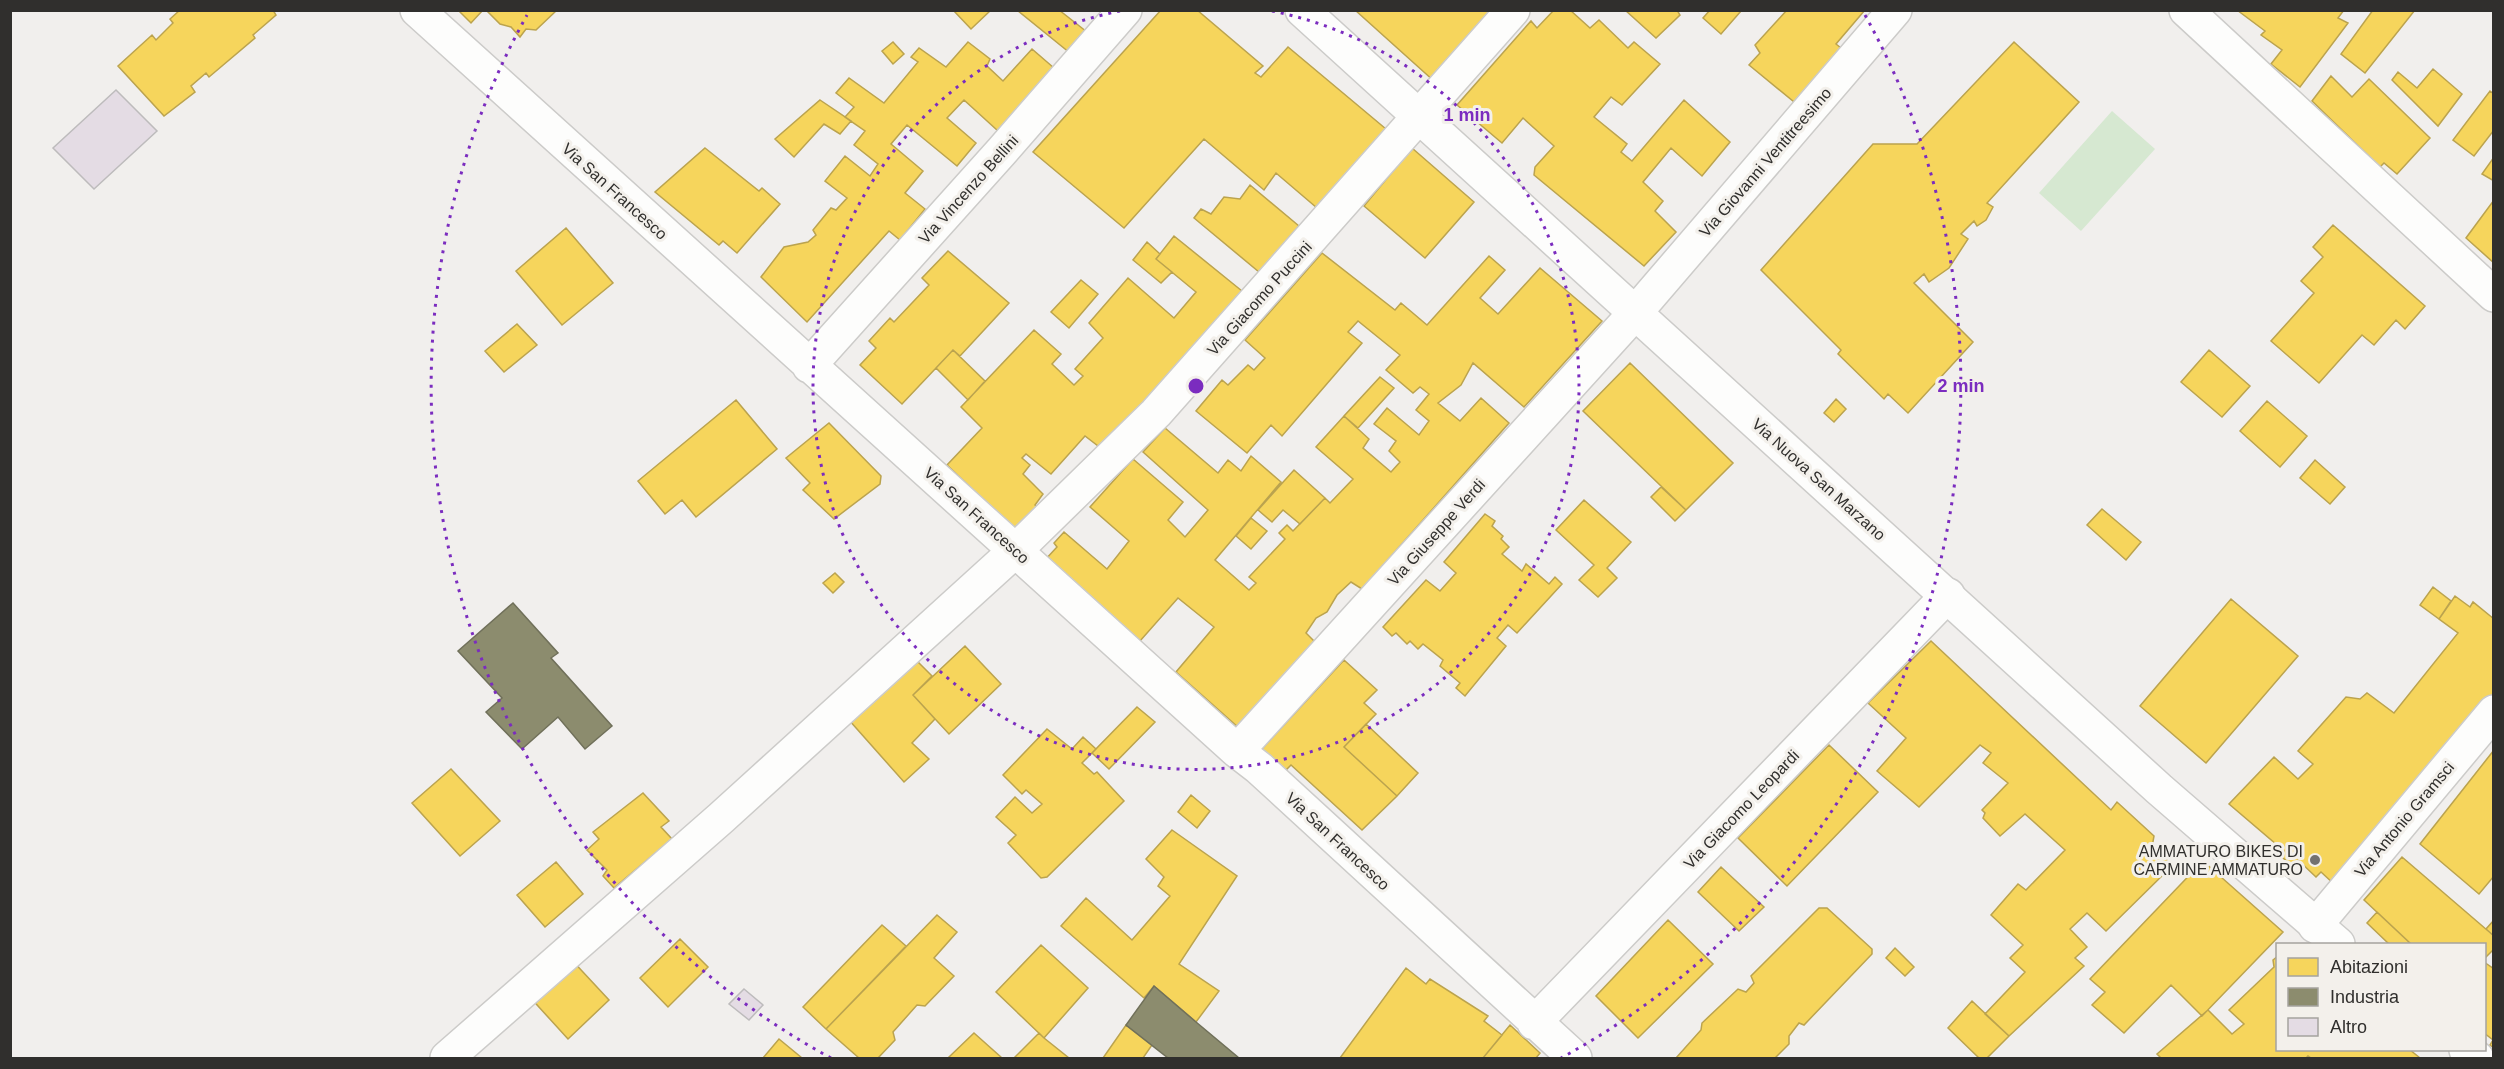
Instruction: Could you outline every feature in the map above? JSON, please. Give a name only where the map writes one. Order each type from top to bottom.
[{"type":"street","name":"Via San Francesco","points":[[417,10],[1236,751],[1259,768],[1575,1059]]},
{"type":"street","name":"Via Vincenzo Bellini","points":[[809,366],[1125,10]]},
{"type":"street","name":"Via Nuova San Marzano","points":[[1302,10],[2159,789],[2326,935]]},
{"type":"street","name":"Via Giacomo Puccini","points":[[447,1059],[721,818],[1016,550],[1156,413],[1420,118],[1513,10]]},
{"type":"street","name":"Via Giovanni Ventitreesimo","points":[[1635,313],[1895,10]]},
{"type":"street","points":[[2186,10],[2493,295]]},
{"type":"street","name":"Via Giuseppe Verdi","points":[[1236,751],[1635,313]]},
{"type":"street","name":"Via Giacomo Leopardi","points":[[1534,1023],[1948,595]]},
{"type":"street","name":"Via Antonio Gramsci","points":[[2326,935],[2493,712]]},
{"type":"green space","points":[[2112,111],[2155,149],[2081,231],[2039,193]]},
{"type":"building: Abitazioni","points":[[180,10],[273,10],[276,15],[253,35],[255,38],[209,77],[206,73],[191,86],[195,92],[164,116],[118,66],[152,35],[156,40],[173,23],[170,19]]},
{"type":"building: Abitazioni","points":[[458,10],[483,10],[471,23]]},
{"type":"building: Abitazioni","points":[[486,10],[557,10],[536,30],[526,29],[520,37],[511,27],[500,24]]},
{"type":"building: Abitazioni","points":[[953,10],[991,10],[971,29]]},
{"type":"building: Abitazioni","points":[[1017,10],[1059,10],[1087,32],[1070,53]]},
{"type":"building: Abitazioni","points":[[1161,10],[1197,10],[1263,66],[1255,73],[1261,77],[1288,47],[1386,129],[1317,208],[1276,173],[1264,190],[1204,139],[1124,228],[1033,152]]},
{"type":"building: Abitazioni","points":[[1355,10],[1497,10],[1435,82]]},
{"type":"building: Abitazioni","points":[[1554,10],[1570,10],[1590,28],[1599,20],[1628,48],[1634,42],[1660,64],[1622,105],[1611,97],[1594,117],[1627,144],[1621,152],[1632,161],[1684,100],[1730,142],[1702,176],[1671,148],[1643,182],[1663,201],[1655,211],[1676,232],[1644,266],[1534,175],[1535,167],[1554,146],[1523,118],[1502,143],[1457,105],[1531,21],[1537,28]]},
{"type":"building: Abitazioni","points":[[1625,10],[1677,10],[1680,15],[1656,38]]},
{"type":"building: Abitazioni","points":[[1710,10],[1741,11],[1721,34],[1703,18]]},
{"type":"building: Abitazioni","points":[[1787,10],[1865,10],[1836,44],[1846,52],[1799,106],[1749,65],[1760,53],[1755,45]]},
{"type":"building: Abitazioni","points":[[2237,10],[2344,10],[2338,18],[2348,23],[2300,87],[2271,64],[2282,50],[2261,35],[2265,31]]},
{"type":"building: Abitazioni","points":[[2373,10],[2415,10],[2365,73],[2341,54]]},
{"type":"building: Abitazioni","points":[[893,42],[904,54],[893,64],[882,51]]},
{"type":"building: Abitazioni","points":[[968,42],[990,59],[987,66],[1003,81],[1032,49],[1054,68],[998,131],[964,100],[947,118],[976,143],[957,166],[907,125],[891,144],[923,171],[905,193],[925,209],[900,240],[889,231],[807,322],[761,277],[784,247],[808,242],[816,235],[813,230],[831,208],[836,210],[847,198],[825,181],[845,156],[870,176],[878,164],[854,145],[865,131],[845,117],[854,107],[836,93],[849,78],[884,103],[918,62],[911,57],[919,48],[946,67]]},
{"type":"building: Abitazioni","points":[[2014,42],[2079,102],[1987,203],[1993,207],[1986,220],[1977,226],[1974,221],[1961,234],[1968,239],[1949,268],[1929,282],[1924,274],[1914,283],[1973,342],[1908,413],[1888,394],[1884,399],[1838,354],[1841,350],[1761,270],[1873,144],[1917,144]]},
{"type":"building: Abitazioni","points":[[2433,69],[2462,94],[2438,126],[2392,80],[2398,72],[2417,88]]},
{"type":"building: Abitazioni","points":[[2331,76],[2352,97],[2369,79],[2430,138],[2397,174],[2384,163],[2380,167],[2312,101]]},
{"type":"building: Abitazioni","points":[[2490,91],[2494,94],[2494,130],[2474,156],[2453,140]]},
{"type":"building: Abitazioni","points":[[820,100],[851,121],[840,134],[824,124],[794,157],[775,139]]},
{"type":"building: Abitazioni","points":[[705,148],[759,191],[762,188],[780,204],[737,253],[723,241],[719,245],[655,192]]},
{"type":"building: Abitazioni","points":[[1412,148],[1474,202],[1425,258],[1364,206]]},
{"type":"building: Abitazioni","points":[[2494,157],[2494,181],[2482,174]]},
{"type":"building: Abitazioni","points":[[1250,185],[1299,226],[1259,272],[1194,218],[1201,209],[1211,214],[1224,197],[1240,199]]},
{"type":"building: Abitazioni","points":[[2494,200],[2494,263],[2466,238]]},
{"type":"building: Abitazioni","points":[[2333,225],[2425,306],[2405,329],[2396,320],[2374,345],[2362,335],[2319,383],[2271,341],[2314,293],[2301,281],[2323,257],[2313,247]]},
{"type":"building: Abitazioni","points":[[566,228],[613,283],[562,325],[516,271]]},
{"type":"building: Abitazioni","points":[[1174,236],[1242,291],[1102,449],[1085,436],[1051,474],[1026,454],[1022,458],[1030,465],[1023,474],[1043,494],[1035,505],[1044,515],[1017,532],[947,465],[982,428],[961,407],[1034,330],[1061,354],[1052,364],[1074,385],[1083,376],[1075,369],[1103,338],[1089,323],[1128,278],[1174,318],[1196,292],[1156,259]]},
{"type":"building: Abitazioni","points":[[1147,242],[1160,254],[1156,259],[1172,272],[1161,283],[1133,260]]},
{"type":"building: Abitazioni","points":[[948,251],[1009,303],[960,356],[953,350],[902,404],[860,365],[876,348],[869,341],[890,318],[894,322],[929,285],[922,278]]},
{"type":"building: Abitazioni","points":[[1322,253],[1395,310],[1401,303],[1427,325],[1489,256],[1505,270],[1480,298],[1498,314],[1540,268],[1602,321],[1524,407],[1473,363],[1461,385],[1438,403],[1460,421],[1481,398],[1509,423],[1362,589],[1351,582],[1337,595],[1327,612],[1316,618],[1306,633],[1315,642],[1239,728],[1176,672],[1214,627],[1178,598],[1140,641],[1045,560],[1057,547],[1054,543],[1064,532],[1107,569],[1129,541],[1090,507],[1133,459],[1183,502],[1168,520],[1185,537],[1208,510],[1143,452],[1165,428],[1218,473],[1228,460],[1241,471],[1251,456],[1281,482],[1215,560],[1249,590],[1256,583],[1249,577],[1285,539],[1279,533],[1287,525],[1293,531],[1325,498],[1330,503],[1353,479],[1316,447],[1344,416],[1369,439],[1363,448],[1391,472],[1400,462],[1389,451],[1396,441],[1374,424],[1387,408],[1419,435],[1429,421],[1416,410],[1429,394],[1420,387],[1413,393],[1386,370],[1400,355],[1358,321],[1348,332],[1362,343],[1282,436],[1271,425],[1247,453],[1196,411],[1222,380],[1228,385],[1248,365],[1254,370],[1265,358],[1245,340]]},
{"type":"building: Abitazioni","points":[[1081,280],[1098,294],[1069,328],[1051,312]]},
{"type":"building: Abitazioni","points":[[517,324],[537,345],[504,372],[485,351]]},
{"type":"building: Abitazioni","points":[[953,350],[985,381],[968,400],[936,368]]},
{"type":"building: Abitazioni","points":[[2209,350],[2250,386],[2222,417],[2181,382]]},
{"type":"building: Abitazioni","points":[[1630,363],[1733,463],[1686,510],[1583,411]]},
{"type":"building: Abitazioni","points":[[1380,377],[1394,388],[1358,428],[1344,416]]},
{"type":"building: Abitazioni","points":[[1836,399],[1846,409],[1834,422],[1824,413]]},
{"type":"building: Abitazioni","points":[[736,400],[777,449],[696,517],[682,500],[665,514],[638,481]]},
{"type":"building: Abitazioni","points":[[2267,401],[2307,436],[2280,467],[2240,431]]},
{"type":"building: Abitazioni","points":[[829,423],[881,476],[880,484],[834,519],[803,490],[810,483],[786,458]]},
{"type":"building: Abitazioni","points":[[2315,460],[2345,487],[2330,504],[2300,478]]},
{"type":"building: Abitazioni","points":[[1294,470],[1325,498],[1300,524],[1283,510],[1272,522],[1258,510]]},
{"type":"building: Abitazioni","points":[[1661,487],[1686,510],[1675,521],[1651,497]]},
{"type":"building: Abitazioni","points":[[1584,500],[1631,542],[1607,568],[1617,578],[1598,597],[1579,580],[1594,565],[1556,530]]},
{"type":"building: Abitazioni","points":[[2102,509],[2141,542],[2126,560],[2087,525]]},
{"type":"building: Abitazioni","points":[[1485,514],[1495,521],[1492,526],[1503,536],[1501,539],[1509,547],[1502,554],[1522,571],[1526,564],[1549,584],[1555,577],[1562,584],[1517,633],[1508,625],[1497,638],[1506,646],[1465,696],[1456,688],[1460,683],[1440,666],[1443,660],[1423,644],[1418,649],[1410,641],[1407,644],[1396,633],[1392,636],[1383,627],[1426,580],[1440,591],[1456,573],[1444,562]]},
{"type":"building: Abitazioni","points":[[1251,518],[1267,531],[1251,549],[1236,536]]},
{"type":"building: Abitazioni","points":[[835,573],[844,582],[833,593],[823,583]]},
{"type":"building: Abitazioni","points":[[2433,587],[2451,601],[2439,619],[2420,605]]},
{"type":"building: Abitazioni","points":[[2455,596],[2470,607],[2473,602],[2494,619],[2494,698],[2335,885],[2321,872],[2316,877],[2298,860],[2292,866],[2281,856],[2284,851],[2229,804],[2274,757],[2298,779],[2313,764],[2298,751],[2346,697],[2360,699],[2367,693],[2394,713],[2458,633],[2439,619]]},
{"type":"building: Abitazioni","points":[[2231,599],[2298,656],[2206,763],[2140,706]]},
{"type":"building: Abitazioni","points":[[1931,641],[2111,810],[2117,802],[2154,836],[2152,847],[2173,865],[2106,931],[2087,913],[2070,929],[2087,947],[2075,958],[2084,966],[2009,1036],[1985,1014],[2025,972],[2010,958],[2023,945],[1991,915],[2018,884],[2026,890],[2065,850],[2025,814],[2000,836],[1983,818],[1985,813],[1982,810],[2008,783],[1983,763],[1991,753],[1980,745],[1919,807],[1877,771],[1906,738],[1868,703]]},
{"type":"building: Abitazioni","points":[[965,646],[1001,684],[949,734],[913,695]]},
{"type":"building: Abitazioni","points":[[914,658],[932,676],[913,695],[935,719],[912,743],[929,759],[904,782],[849,720]]},
{"type":"building: Abitazioni","points":[[1344,660],[1377,690],[1364,703],[1376,714],[1344,747],[1397,796],[1362,830],[1291,765],[1284,772],[1257,754]]},
{"type":"building: Abitazioni","points":[[1137,707],[1155,722],[1109,769],[1092,753]]},
{"type":"building: Abitazioni","points":[[1366,724],[1418,773],[1397,796],[1344,747]]},
{"type":"building: Abitazioni","points":[[1047,729],[1072,749],[1083,737],[1096,749],[1082,763],[1094,774],[1097,772],[1124,801],[1047,877],[1041,878],[1008,843],[1016,835],[996,817],[1015,797],[1032,813],[1042,804],[1026,790],[1022,794],[1003,775]]},
{"type":"building: Abitazioni","points":[[1829,745],[1878,792],[1787,886],[1738,838]]},
{"type":"building: Abitazioni","points":[[2494,750],[2494,876],[2479,894],[2420,844]]},
{"type":"building: Abitazioni","points":[[451,769],[500,821],[460,856],[412,803]]},
{"type":"building: Abitazioni","points":[[643,793],[669,821],[661,827],[672,839],[614,888],[603,876],[607,870],[587,850],[599,839],[593,832]]},
{"type":"building: Abitazioni","points":[[1191,795],[1210,811],[1197,828],[1178,812]]},
{"type":"building: Abitazioni","points":[[1172,830],[1237,876],[1179,964],[1219,991],[1196,1022],[1154,986],[1144,998],[1061,926],[1086,898],[1132,940],[1170,896],[1158,886],[1164,877],[1146,859]]},
{"type":"building: Abitazioni","points":[[2402,857],[2494,936],[2494,949],[2486,957],[2486,943],[2410,943],[2364,900]]},
{"type":"building: Abitazioni","points":[[2203,861],[2283,932],[2202,1016],[2171,985],[2124,1033],[2092,1005],[2105,992],[2090,979]]},
{"type":"building: Abitazioni","points":[[556,862],[583,894],[545,927],[517,895]]},
{"type":"building: Abitazioni","points":[[1721,867],[1764,907],[1739,931],[1698,892]]},
{"type":"building: Abitazioni","points":[[1819,908],[1827,908],[1872,949],[1872,954],[1804,1025],[1799,1023],[1789,1036],[1789,1044],[1775,1058],[1676,1058],[1701,1030],[1702,1023],[1738,989],[1746,992],[1754,983],[1751,976]]},
{"type":"building: Abitazioni","points":[[2377,912],[2410,943],[2388,943],[2367,923]]},
{"type":"building: Abitazioni","points":[[937,915],[957,932],[934,958],[954,976],[925,1006],[917,1005],[893,1032],[895,1040],[878,1058],[859,1058],[826,1029]]},
{"type":"building: Abitazioni","points":[[1668,920],[1713,964],[1638,1038],[1596,996]]},
{"type":"building: Abitazioni","points":[[2494,920],[2494,936],[2486,929]]},
{"type":"building: Abitazioni","points":[[882,925],[906,946],[826,1029],[803,1007]]},
{"type":"building: Abitazioni","points":[[680,939],[708,967],[668,1007],[640,978]]},
{"type":"building: Abitazioni","points":[[1041,945],[1088,988],[1044,1038],[996,992]]},
{"type":"building: Abitazioni","points":[[1895,948],[1914,967],[1905,976],[1886,958]]},
{"type":"building: Abitazioni","points":[[569,957],[609,1000],[568,1039],[528,995]]},
{"type":"building: Abitazioni","points":[[2276,958],[2276,1051],[2411,1051],[2420,1058],[2311,1058],[2308,1056],[2306,1058],[2161,1058],[2157,1054],[2208,1010],[2232,1034],[2244,1024],[2229,1010],[2274,967],[2273,960]]},
{"type":"building: Abitazioni","points":[[2486,963],[2494,969],[2494,1048],[2490,1045],[2493,1040],[2486,1035]]},
{"type":"building: Abitazioni","points":[[1406,968],[1426,984],[1430,979],[1488,1016],[1484,1021],[1502,1035],[1483,1058],[1340,1058]]},
{"type":"building: Abitazioni","points":[[1972,1001],[2009,1036],[1987,1058],[1979,1058],[1948,1028]]},
{"type":"building: Abitazioni","points":[[1126,1025],[1152,1045],[1143,1058],[1103,1058]]},
{"type":"building: Abitazioni","points":[[1510,1025],[1540,1053],[1536,1058],[1483,1058]]},
{"type":"building: Abitazioni","points":[[974,1033],[1002,1058],[948,1058]]},
{"type":"building: Abitazioni","points":[[1039,1033],[1044,1038],[1069,1058],[1014,1058]]},
{"type":"building: Abitazioni","points":[[779,1039],[802,1058],[763,1058]]},
{"type":"building: Industria","points":[[513,603],[558,653],[551,658],[612,726],[585,749],[558,717],[522,749],[486,712],[502,698],[458,651]]},
{"type":"building: Industria","points":[[1154,986],[1239,1058],[1168,1058],[1126,1025]]},
{"type":"building: Altro","points":[[116,90],[157,131],[94,189],[53,148]]},
{"type":"building: Altro","points":[[744,989],[763,1005],[749,1020],[729,1004]]},
{"type":"place","name":"AMMATURO BIKES DI CARMINE AMMATURO","points":[[2315,860]]}]
